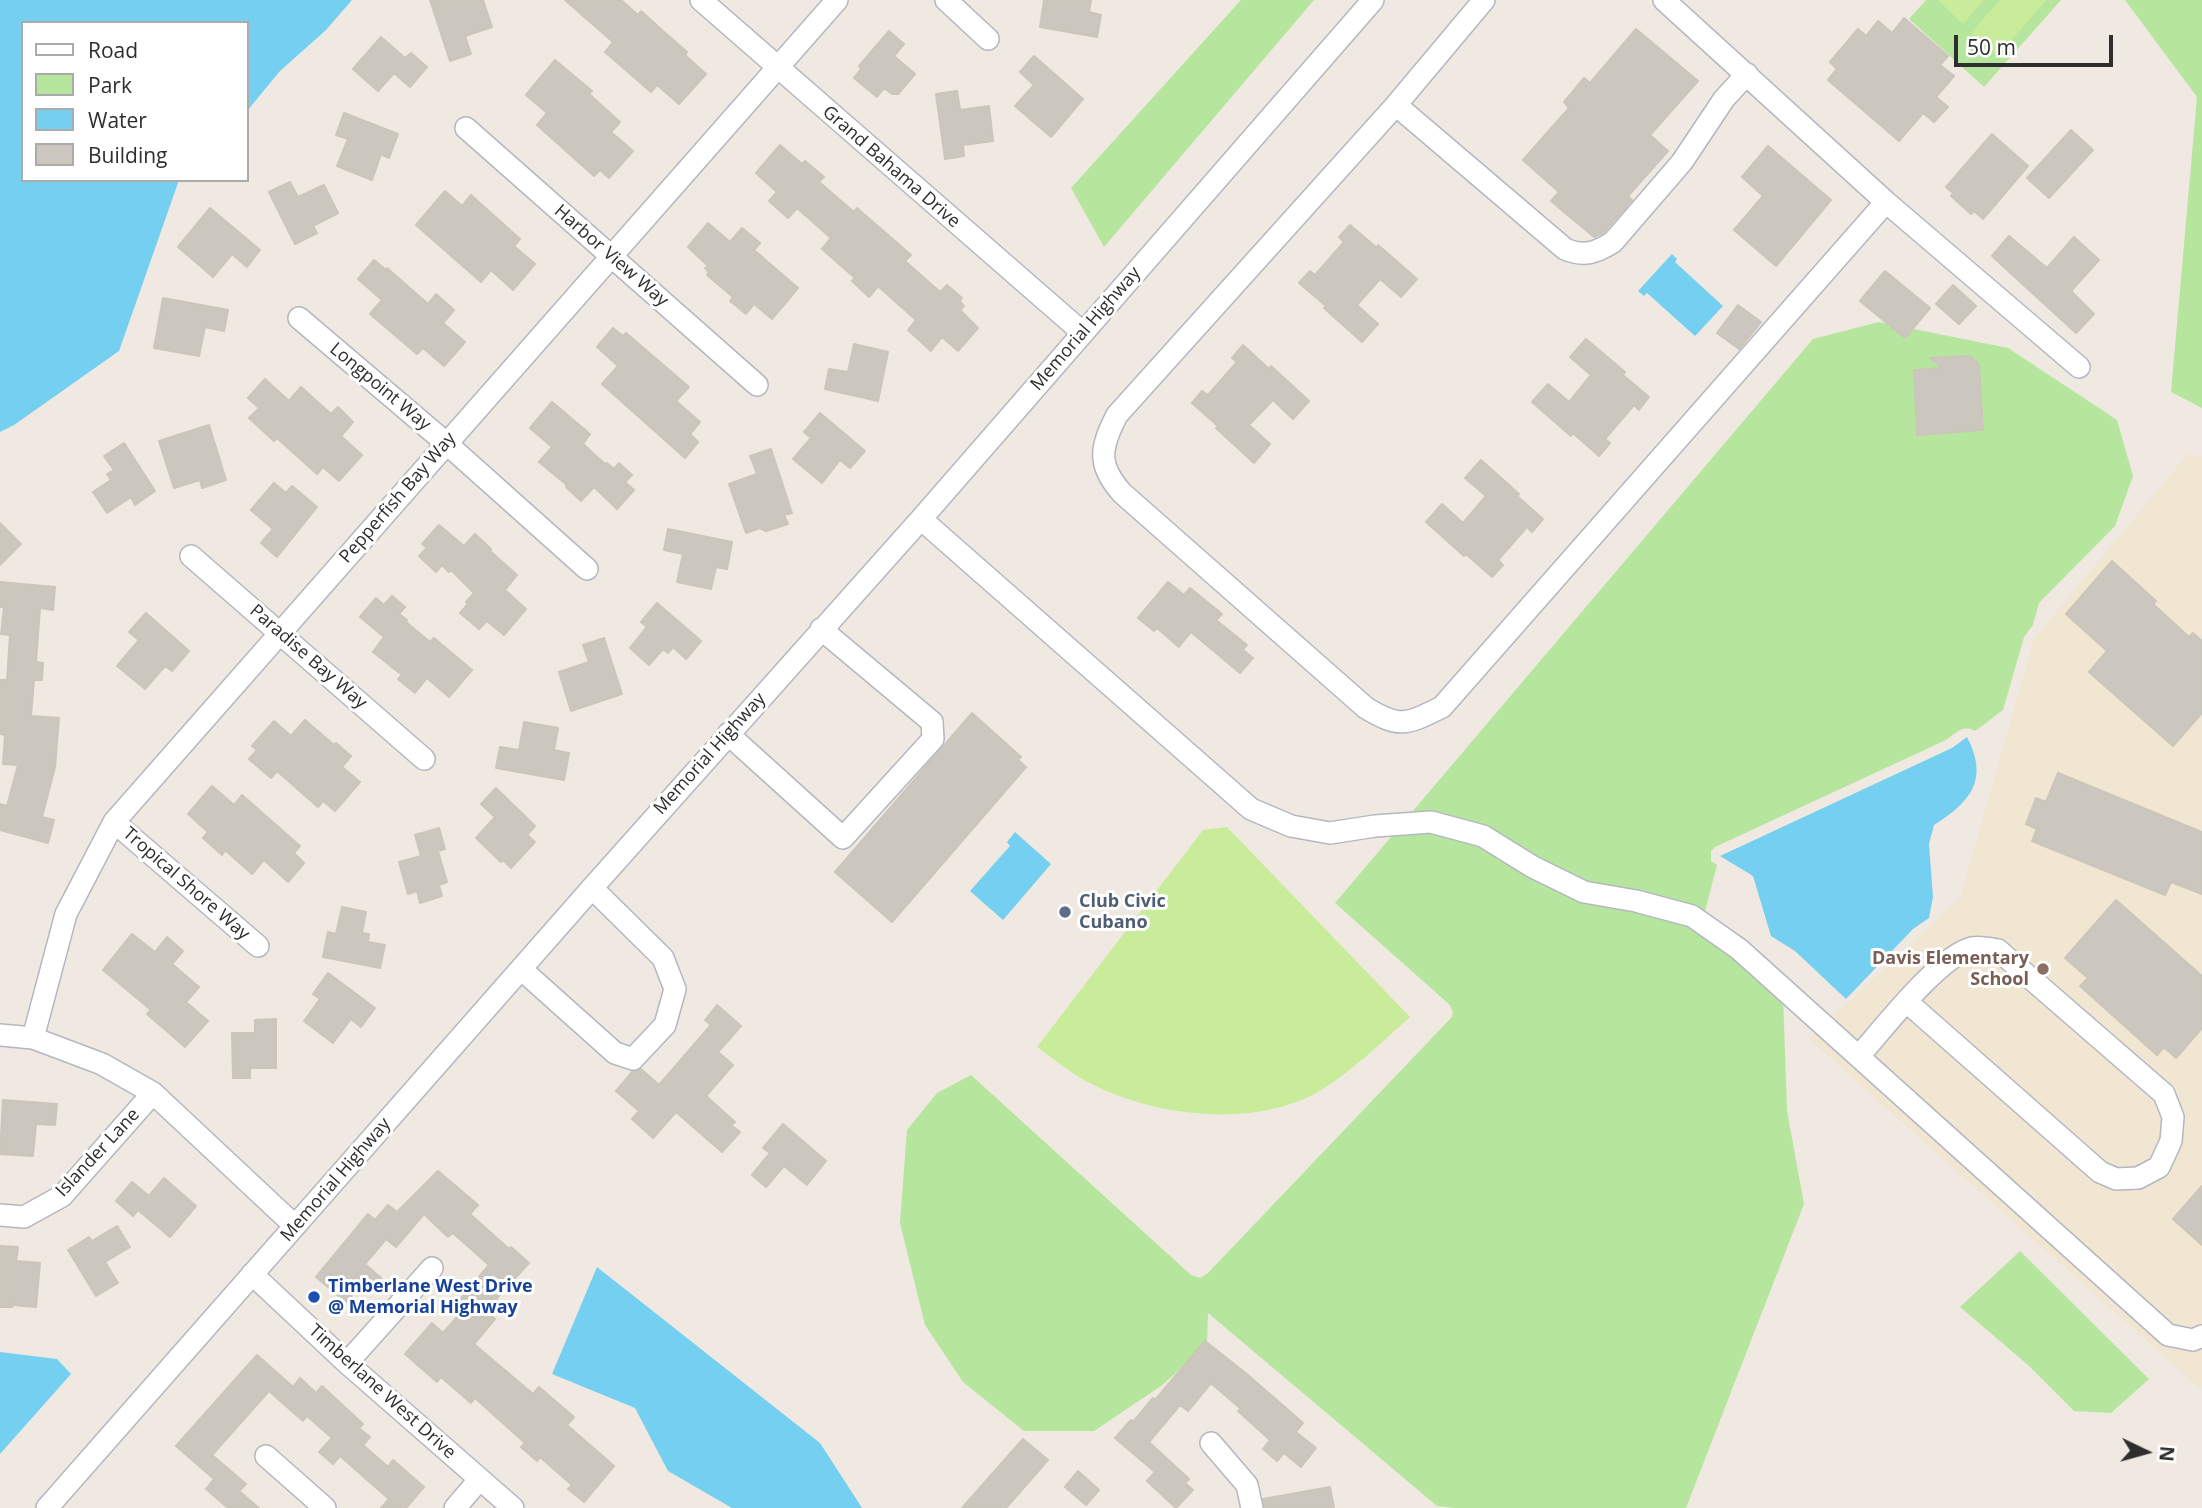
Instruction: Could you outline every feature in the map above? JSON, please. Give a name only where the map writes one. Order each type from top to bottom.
[{"type":"street","name":"Grand Bahama Drive","points":[[701,0],[1082,332]]},
{"type":"street","name":"Pepperfish Bay Way","points":[[33,1038],[66,914],[114,822],[837,0]]},
{"type":"street","points":[[946,0],[988,38]]},
{"type":"street","name":"Memorial Highway","points":[[47,1508],[728,734],[921,519],[1373,0]]},
{"type":"street","points":[[1664,0],[1886,202],[2079,367]]},
{"type":"street","points":[[1480,1],[1396,105],[1117,415],[1107,434],[1103,458],[1109,478],[1122,493],[1366,708],[1386,720],[1410,722],[1441,707],[1886,202]]},
{"type":"street","points":[[1396,105],[1565,249],[1577,254],[1599,250],[1613,242],[1682,162],[1724,99],[1747,74]]},
{"type":"street","name":"Harbor View Way","points":[[466,128],[757,385]]},
{"type":"street","name":"Longpoint Way","points":[[299,317],[587,569]]},
{"type":"street","points":[[921,519],[1251,809],[1291,826],[1329,833],[1431,822],[1483,835],[1533,867],[1584,892],[1636,901],[1692,916],[1739,949],[2168,1335],[2193,1340],[2202,1336]]},
{"type":"street","name":"Paradise Bay Way","points":[[191,556],[424,759]]},
{"type":"street","points":[[728,734],[843,838],[933,738],[932,722],[821,629]]},
{"type":"street","name":"Tropical Shore Way","points":[[114,822],[258,946]]},
{"type":"street","points":[[521,969],[615,1053],[634,1059],[665,1026],[675,989],[663,958],[592,888]]},
{"type":"street","points":[[1859,1056],[1907,1002],[1939,967],[1961,951],[1975,947],[1998,950],[2164,1094],[2173,1117],[2171,1141],[2159,1167],[2138,1178],[2116,1179],[2100,1172],[1907,1002]]},
{"type":"street","points":[[0,1035],[33,1038],[102,1064],[153,1093],[295,1226]]},
{"type":"street","name":"Islander Lane","points":[[0,1214],[24,1217],[62,1196],[153,1093]]},
{"type":"street","points":[[347,1363],[432,1268]]},
{"type":"street","name":"Timberlane West Drive","points":[[253,1275],[347,1363],[513,1508]]},
{"type":"street","points":[[1210,1443],[1247,1485],[1252,1508]]},
{"type":"street","points":[[265,1456],[325,1508]]},
{"type":"street","points":[[455,1508],[480,1480]]},
{"type":"shaded area","name":"Davis Elementary School","points":[[2188,454],[2202,457],[2202,1390],[1809,1039],[1960,898],[2034,639]]},
{"type":"green space","points":[[1241,0],[1314,0],[1104,247],[1071,188]]},
{"type":"green space","points":[[1926,0],[2061,0],[1984,87],[1909,19]]},
{"type":"green space","points":[[1938,0],[1984,0],[1963,24]]},
{"type":"green space","points":[[2000,0],[2046,0],[1998,56],[1971,33]]},
{"type":"green space","points":[[2125,0],[2202,0],[2202,408],[2171,392],[2197,97]]},
{"type":"green space","points":[[1879,322],[2008,348],[2117,420],[2133,476],[2115,526],[2039,603],[2033,625],[2024,637],[2003,710],[1975,731],[1967,728],[1960,730],[1946,740],[1711,851],[1711,861],[1717,865],[1699,934],[1746,964],[1783,996],[1787,1111],[1804,1204],[1686,1508],[1437,1506],[1208,1313],[1207,1345],[1161,1386],[1094,1431],[1024,1431],[963,1382],[925,1325],[900,1223],[907,1130],[937,1093],[971,1075],[1191,1275],[1200,1278],[1207,1274],[1453,1013],[1450,1005],[1335,903],[1813,339]]},
{"type":"green space","points":[[1227,827],[1410,1017],[1357,1064],[1323,1089],[1297,1102],[1236,1114],[1173,1110],[1112,1093],[1086,1081],[1037,1047],[1203,830]]},
{"type":"green space","points":[[2020,1251],[2149,1379],[2111,1413],[2074,1411],[2028,1365],[1960,1307]]},
{"type":"water","points":[[0,0],[352,0],[326,30],[280,71],[248,110],[248,21],[21,21],[21,182],[178,182],[119,351],[0,432]]},
{"type":"water","points":[[1672,254],[1677,259],[1675,262],[1723,306],[1695,336],[1647,293],[1644,296],[1638,291]]},
{"type":"water","points":[[1967,737],[1976,765],[1976,777],[1967,798],[1934,825],[1929,844],[1933,897],[1929,918],[1913,929],[1846,999],[1795,951],[1771,936],[1753,876],[1720,856],[1952,748]]},
{"type":"water","points":[[1015,832],[1051,864],[1003,920],[970,891],[1010,846],[1007,842]]},
{"type":"water","points":[[597,1267],[820,1443],[862,1508],[732,1508],[668,1471],[635,1408],[552,1374]]},
{"type":"water","points":[[0,1352],[57,1359],[71,1374],[0,1454]]},
{"type":"building","points":[[430,0],[483,0],[492,27],[465,36],[471,54],[450,61]]},
{"type":"building","points":[[565,0],[621,0],[638,15],[641,11],[687,52],[685,55],[706,74],[679,104],[657,85],[651,92],[605,52],[613,42]]},
{"type":"building","points":[[1044,0],[1091,0],[1089,12],[1101,15],[1097,37],[1040,27]]},
{"type":"building","points":[[1904,18],[1948,56],[1940,65],[1954,76],[1936,97],[1948,107],[1934,122],[1923,113],[1899,141],[1828,80],[1837,69],[1830,62],[1858,29],[1866,36],[1878,21],[1892,33]]},
{"type":"building","points":[[1636,29],[1698,81],[1650,135],[1668,151],[1628,196],[1632,200],[1604,232],[1594,237],[1551,201],[1559,192],[1523,160],[1569,108],[1564,102],[1584,78],[1590,83]]},
{"type":"building","points":[[889,31],[904,44],[894,56],[915,74],[898,94],[892,94],[884,88],[877,97],[854,78],[861,69],[859,66]]},
{"type":"building","points":[[381,37],[405,58],[411,53],[427,67],[410,87],[394,73],[378,91],[353,69]]},
{"type":"building","points":[[1034,56],[1083,99],[1051,137],[1015,106],[1034,85],[1020,72]]},
{"type":"building","points":[[555,60],[592,91],[589,94],[620,122],[611,132],[633,151],[609,178],[600,170],[594,176],[537,125],[547,113],[526,95]]},
{"type":"building","points":[[957,91],[960,110],[989,106],[993,141],[963,145],[964,156],[945,159],[936,94]]},
{"type":"building","points":[[344,113],[398,134],[389,158],[381,154],[372,180],[337,166],[348,139],[336,135]]},
{"type":"building","points":[[2071,130],[2093,150],[2049,198],[2027,178]]},
{"type":"building","points":[[1992,134],[2028,166],[1983,219],[1974,211],[1971,214],[1951,196],[1953,193],[1946,187]]},
{"type":"building","points":[[780,145],[802,164],[805,161],[824,177],[819,182],[854,212],[857,208],[911,255],[905,261],[940,292],[947,285],[962,298],[960,301],[964,306],[960,310],[978,328],[958,351],[942,337],[931,351],[908,330],[916,320],[878,286],[869,297],[852,281],[855,278],[822,249],[831,238],[797,208],[788,218],[769,201],[777,192],[756,173]]},
{"type":"building","points":[[1768,146],[1831,200],[1776,266],[1734,230],[1763,196],[1742,177]]},
{"type":"building","points":[[290,182],[298,197],[324,185],[338,213],[313,226],[317,233],[295,244],[269,192]]},
{"type":"building","points":[[445,191],[462,206],[471,195],[520,239],[514,246],[535,264],[513,290],[491,270],[481,282],[416,225]]},
{"type":"building","points":[[210,208],[260,250],[247,267],[232,254],[213,277],[178,247]]},
{"type":"building","points":[[708,223],[730,242],[742,228],[760,243],[754,250],[798,288],[772,319],[754,304],[746,314],[730,301],[733,297],[707,275],[709,272],[705,268],[708,266],[688,247]]},
{"type":"building","points":[[1350,225],[1417,279],[1401,297],[1380,279],[1357,305],[1378,324],[1362,342],[1299,283],[1310,271],[1315,275],[1344,242],[1339,237]]},
{"type":"building","points":[[2009,236],[2047,268],[2074,237],[2099,260],[2071,291],[2094,314],[2076,333],[1992,256]]},
{"type":"building","points":[[374,260],[428,304],[436,294],[454,310],[443,323],[465,342],[444,366],[423,348],[417,354],[370,314],[382,300],[358,279]]},
{"type":"building","points":[[1885,271],[1930,308],[1905,338],[1860,301]]},
{"type":"building","points":[[1953,285],[1976,306],[1959,324],[1936,304]]},
{"type":"building","points":[[163,298],[228,310],[224,331],[205,327],[199,356],[154,348]]},
{"type":"building","points":[[1738,305],[1761,322],[1739,349],[1717,333]]},
{"type":"building","points":[[613,328],[623,336],[626,333],[689,387],[676,401],[700,422],[690,434],[698,442],[685,458],[602,384],[618,366],[597,347]]},
{"type":"building","points":[[1586,339],[1625,372],[1623,375],[1649,397],[1639,410],[1634,405],[1605,439],[1610,443],[1599,456],[1532,402],[1548,384],[1569,402],[1591,375],[1570,357]]},
{"type":"building","points":[[854,344],[888,352],[878,401],[825,389],[829,369],[848,372]]},
{"type":"building","points":[[1243,345],[1269,369],[1271,366],[1309,401],[1293,419],[1273,400],[1249,425],[1270,444],[1254,463],[1192,403],[1202,391],[1208,395],[1237,362],[1232,358]]},
{"type":"building","points":[[1970,356],[1979,365],[1983,430],[1917,435],[1914,370],[1942,368],[1930,358]]},
{"type":"building","points":[[265,379],[289,401],[301,387],[331,414],[338,407],[353,422],[341,436],[362,455],[339,481],[323,467],[317,474],[277,438],[274,441],[249,418],[259,408],[248,398]]},
{"type":"building","points":[[552,402],[590,434],[583,444],[605,464],[614,469],[619,463],[632,475],[625,482],[634,490],[617,509],[594,487],[581,501],[567,485],[539,462],[552,447],[530,428]]},
{"type":"building","points":[[820,413],[865,451],[850,468],[840,460],[822,483],[793,459],[811,438],[804,432]]},
{"type":"building","points":[[209,425],[226,480],[202,488],[200,480],[174,488],[159,441]]},
{"type":"building","points":[[124,443],[155,491],[135,505],[131,497],[107,513],[93,492],[111,480],[107,474],[114,470],[104,456]]},
{"type":"building","points":[[771,449],[792,513],[784,515],[788,524],[766,531],[760,528],[746,533],[729,484],[757,474],[750,456]]},
{"type":"building","points":[[1481,460],[1543,519],[1532,532],[1527,527],[1498,560],[1503,565],[1492,577],[1426,522],[1442,504],[1463,523],[1486,496],[1465,478]]},
{"type":"building","points":[[274,483],[286,493],[292,486],[317,507],[277,557],[261,543],[273,529],[251,510]]},
{"type":"building","points":[[0,523],[21,544],[0,565]]},
{"type":"building","points":[[439,525],[464,546],[475,534],[517,575],[505,590],[526,609],[504,635],[487,621],[479,629],[460,613],[474,593],[451,570],[449,572],[442,565],[436,572],[419,556],[427,548],[422,544]]},
{"type":"building","points":[[668,529],[732,542],[727,569],[716,567],[711,589],[677,582],[683,554],[664,550]]},
{"type":"building","points":[[2112,561],[2156,601],[2153,604],[2189,637],[2193,633],[2202,641],[2202,713],[2173,746],[2089,672],[2107,651],[2066,614]]},
{"type":"building","points":[[0,582],[55,587],[53,610],[40,608],[36,662],[43,663],[42,680],[34,680],[31,716],[59,718],[55,767],[42,817],[54,820],[48,843],[0,830],[0,804],[7,806],[18,765],[3,764],[5,735],[0,734],[0,680],[7,680],[10,635],[1,634],[4,607],[0,607]]},
{"type":"building","points":[[1168,582],[1184,595],[1190,588],[1222,614],[1216,620],[1247,645],[1243,650],[1253,658],[1240,673],[1191,632],[1179,647],[1157,628],[1154,631],[1138,618]]},
{"type":"building","points":[[392,596],[405,607],[399,614],[406,622],[430,642],[434,638],[472,670],[449,697],[427,678],[415,693],[398,679],[402,675],[373,652],[384,637],[360,617],[376,598],[384,605]]},
{"type":"building","points":[[657,603],[701,641],[686,659],[673,647],[668,653],[663,649],[649,665],[630,648],[647,627],[641,622]]},
{"type":"building","points":[[146,613],[189,651],[172,671],[165,666],[145,689],[117,666],[139,640],[129,632]]},
{"type":"building","points":[[604,638],[622,694],[571,711],[559,672],[589,662],[583,645]]},
{"type":"building","points":[[972,713],[1021,757],[1018,760],[1026,767],[892,922],[835,872]]},
{"type":"building","points":[[305,720],[351,756],[342,767],[360,782],[335,811],[323,801],[318,807],[277,771],[271,778],[249,759],[257,750],[252,746],[274,721],[291,736]]},
{"type":"building","points":[[524,722],[558,728],[554,750],[569,753],[564,780],[496,768],[500,747],[519,750]]},
{"type":"building","points":[[2058,773],[2202,832],[2202,894],[2171,882],[2165,895],[2032,841],[2037,829],[2026,824],[2036,798],[2046,802]]},
{"type":"building","points":[[212,786],[234,805],[242,795],[300,846],[294,853],[304,863],[288,882],[264,860],[252,874],[225,850],[222,855],[203,838],[208,832],[188,814]]},
{"type":"building","points":[[496,788],[535,826],[527,835],[535,842],[511,868],[476,838],[495,817],[481,804]]},
{"type":"building","points":[[439,828],[445,849],[438,851],[447,882],[439,885],[442,896],[420,903],[417,891],[408,894],[399,862],[421,856],[415,835]]},
{"type":"building","points":[[2116,900],[2202,976],[2202,1028],[2176,1058],[2164,1047],[2157,1055],[2080,986],[2088,978],[2065,958]]},
{"type":"building","points":[[342,907],[366,912],[362,933],[369,934],[368,942],[385,945],[380,968],[323,957],[328,932],[336,934]]},
{"type":"building","points":[[132,934],[155,952],[167,937],[183,951],[172,964],[199,987],[186,1002],[208,1021],[185,1047],[147,1014],[151,1010],[103,970]]},
{"type":"building","points":[[328,973],[375,1008],[361,1027],[351,1019],[333,1043],[304,1021],[320,999],[313,994]]},
{"type":"building","points":[[717,1005],[741,1026],[718,1052],[733,1065],[706,1096],[735,1122],[731,1125],[740,1132],[722,1152],[676,1112],[653,1138],[632,1119],[639,1111],[616,1091],[632,1072],[641,1069],[659,1085],[711,1025],[705,1020]]},
{"type":"building","points":[[276,1019],[276,1068],[250,1068],[250,1078],[233,1078],[232,1033],[255,1033],[255,1020]]},
{"type":"building","points":[[3,1100],[57,1104],[55,1125],[36,1124],[33,1156],[0,1154]]},
{"type":"building","points":[[783,1124],[826,1161],[807,1185],[784,1166],[766,1187],[752,1175],[770,1153],[763,1148]]},
{"type":"building","points":[[438,1171],[478,1205],[470,1214],[529,1263],[496,1299],[498,1301],[488,1313],[495,1319],[474,1344],[533,1394],[539,1387],[574,1417],[567,1425],[614,1466],[584,1502],[568,1489],[572,1485],[540,1457],[537,1461],[521,1447],[525,1443],[475,1398],[471,1403],[441,1377],[437,1382],[405,1354],[432,1323],[443,1333],[465,1308],[458,1302],[489,1265],[453,1233],[448,1237],[424,1214],[396,1247],[386,1239],[365,1264],[381,1278],[369,1292],[361,1285],[346,1302],[316,1277],[368,1214],[375,1220],[388,1205],[397,1212]]},
{"type":"building","points":[[164,1178],[196,1206],[170,1237],[138,1210],[133,1216],[116,1201],[132,1182],[149,1196]]},
{"type":"building","points":[[2202,1186],[2202,1245],[2173,1219]]},
{"type":"building","points":[[117,1226],[130,1247],[105,1262],[118,1283],[96,1296],[68,1250],[89,1237],[92,1241]]},
{"type":"building","points":[[0,1246],[18,1247],[16,1261],[40,1263],[36,1307],[13,1305],[13,1296],[12,1307],[0,1307]]},
{"type":"building","points":[[1205,1341],[1303,1423],[1296,1432],[1316,1448],[1301,1467],[1284,1453],[1277,1461],[1263,1449],[1270,1440],[1238,1411],[1241,1409],[1211,1383],[1188,1411],[1180,1405],[1149,1442],[1189,1479],[1185,1483],[1193,1490],[1176,1508],[1147,1481],[1155,1472],[1115,1438],[1153,1398],[1155,1400]]},
{"type":"building","points":[[257,1355],[293,1387],[300,1378],[316,1393],[322,1386],[363,1424],[359,1428],[370,1437],[363,1445],[388,1467],[393,1460],[424,1487],[406,1508],[381,1508],[389,1499],[340,1456],[333,1464],[319,1452],[332,1438],[307,1416],[303,1421],[269,1391],[212,1455],[246,1484],[239,1491],[259,1508],[228,1508],[206,1489],[214,1479],[176,1446]]},
{"type":"building","points":[[1023,1439],[1048,1460],[1006,1508],[962,1508]]},
{"type":"building","points":[[1078,1471],[1099,1490],[1086,1505],[1065,1487]]},
{"type":"building","points":[[1330,1487],[1334,1508],[1265,1508],[1263,1499]]},
{"type":"place","name":"Club Civic Cubano","points":[[1065,912]]},
{"type":"place","name":"Davis Elementary School","points":[[2043,969]]},
{"type":"place","name":"Timberlane West Drive @ Memorial Highway","points":[[314,1297]]}]
